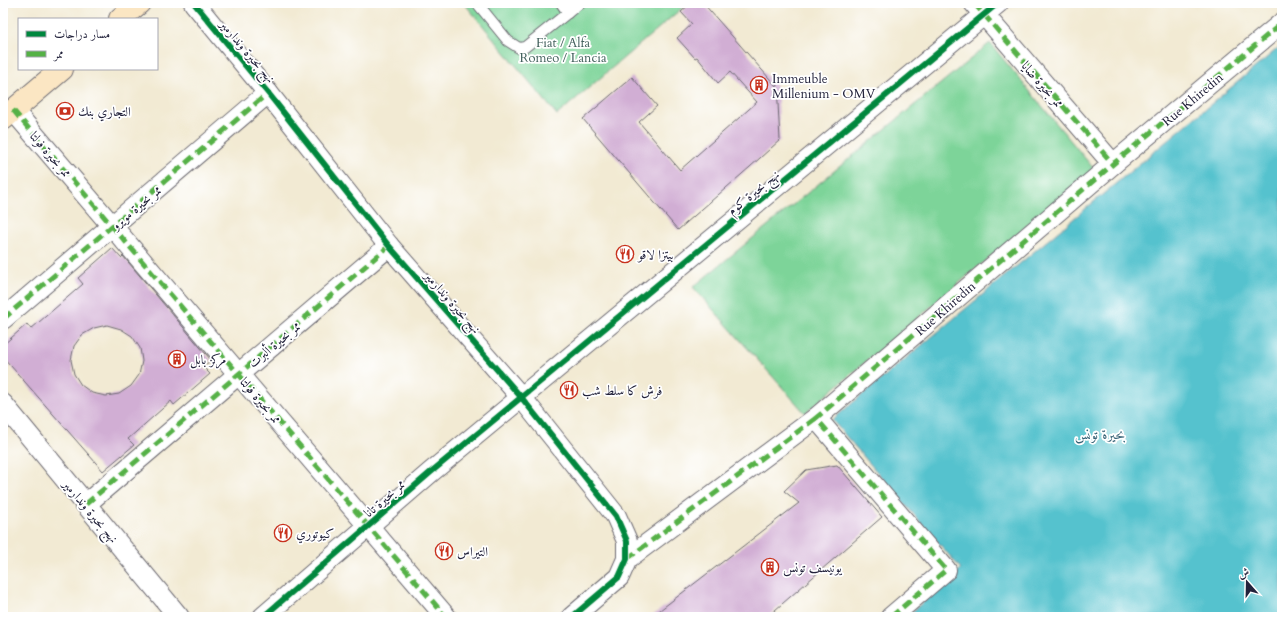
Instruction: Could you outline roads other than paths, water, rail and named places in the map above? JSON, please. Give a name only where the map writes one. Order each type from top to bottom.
[{"type":"main road","points":[[121,18],[139,3]]},
{"type":"main road","points":[[8,115],[61,70]]},
{"type":"street","name":"نهج بحيرة وندارمير","points":[[194,3],[389,246],[521,397],[616,516],[627,541],[627,559],[619,577],[572,617]]},
{"type":"street","name":"ممر بحيرة ضايا","points":[[985,7],[1113,164]]},
{"type":"street","name":"نهج بحيرة كوم","points":[[521,397],[985,7]]},
{"type":"street","name":"Rue Khiredin","points":[[627,559],[816,418],[1113,164],[1282,23]]},
{"type":"street","name":"ممر بحيرة مويرو","points":[[3,319],[268,94]]},
{"type":"street","name":"ممر بحيرة فولتا","points":[[8,115],[113,226],[446,617]]},
{"type":"street","name":"ممر بحيرة ألبرت","points":[[86,504],[389,246]]},
{"type":"street","name":"ممر بحيرة تانا","points":[[263,617],[521,397]]},
{"type":"street","name":"نهج بحيرة وندارمير","points":[[3,404],[179,617]]},
{"type":"street","points":[[816,418],[946,570],[891,617]]},
{"type":"lane","points":[[477,3],[508,41],[519,48],[525,47],[580,3]]},
{"type":"lane","points":[[561,3],[568,13]]},
{"type":"water","name":"بحيرة تونس","points":[[1282,45],[1282,617],[906,617],[961,569],[832,420]]},
{"type":"place","name":"Immeuble Millenium - OMV","points":[[759,85]]},
{"type":"place","name":"التجاري بنك","points":[[65,111]]},
{"type":"place","name":"بيتزا لاقو","points":[[625,254]]},
{"type":"place","name":"مركز بابل","points":[[177,359]]},
{"type":"place","name":"فرش كا سلط شب","points":[[569,390]]},
{"type":"place","name":"كيوتوري","points":[[283,533]]},
{"type":"place","name":"التيراس","points":[[444,551]]},
{"type":"place","name":"يونيسف تونس","points":[[770,567]]},
{"type":"park label","name":"Fiat / Alfa Romeo / Lancia","points":[[563,50]]}]
